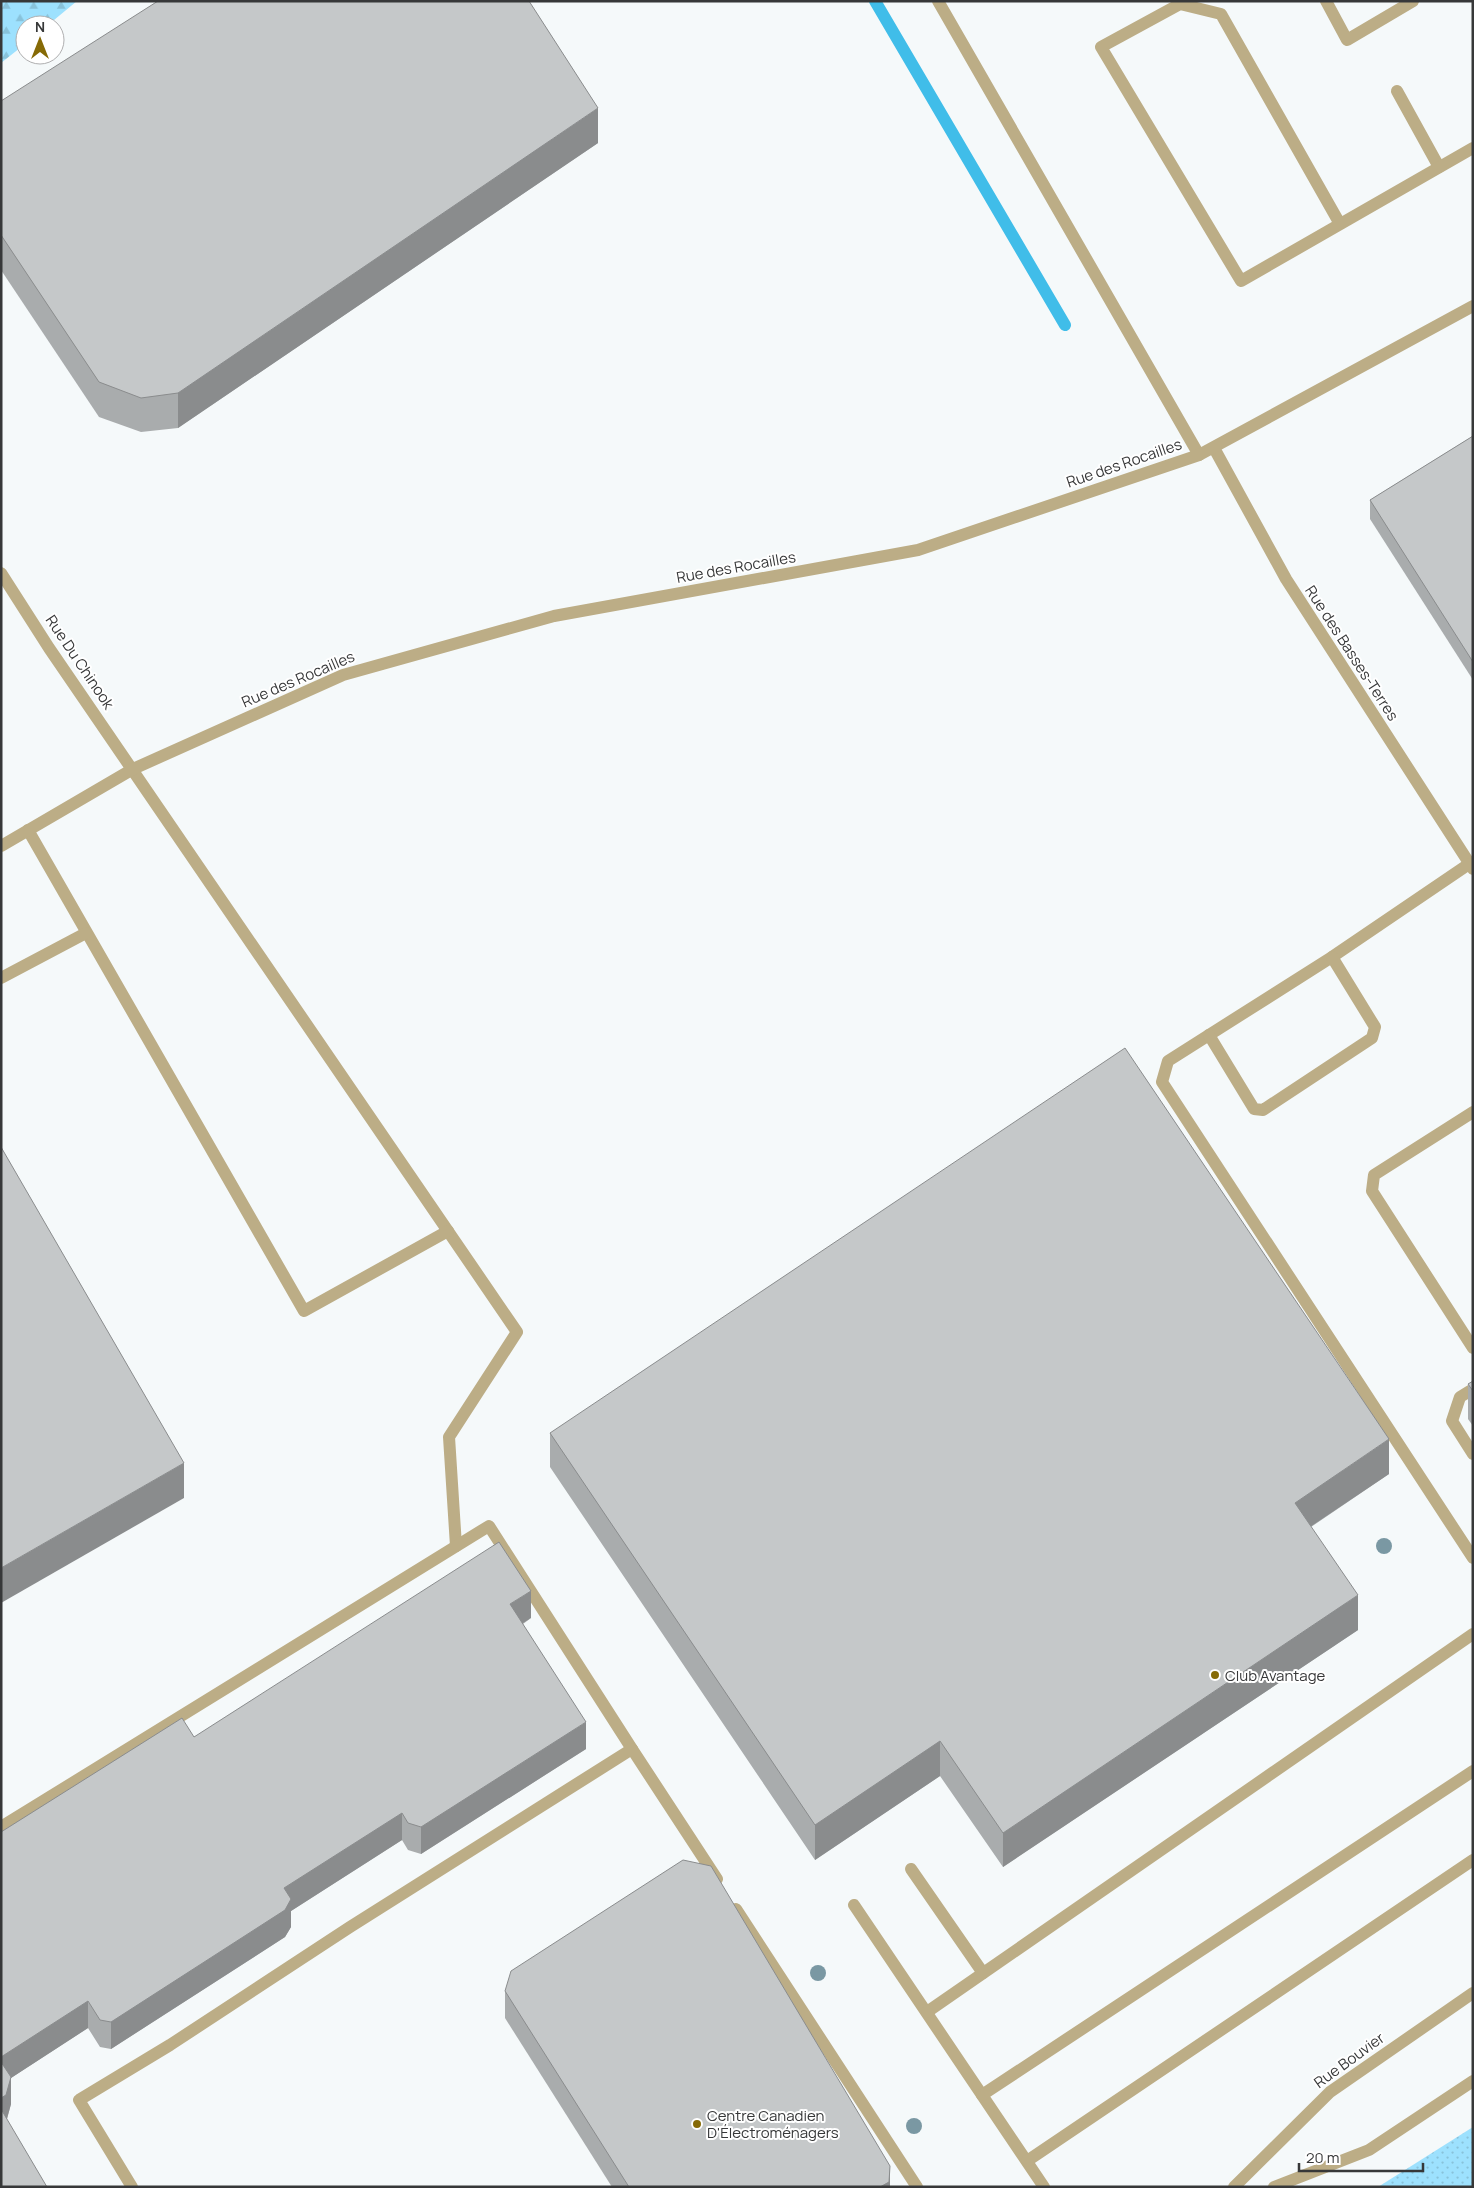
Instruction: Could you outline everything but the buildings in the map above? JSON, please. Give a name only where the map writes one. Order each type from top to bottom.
[{"type":"street","points":[[1326,1],[1347,40],[1413,1]]},
{"type":"street","points":[[942,3],[1198,455]]},
{"type":"street","points":[[1340,224],[1221,14],[1180,4],[1102,47],[1241,281],[1473,148]]},
{"type":"street","points":[[1397,91],[1439,167]]},
{"type":"street","name":"Rue des Rocailles","points":[[1,846],[132,769],[343,675],[554,616],[918,550],[1198,455],[1473,306]]},
{"type":"street","name":"Rue des Basses-Terres","points":[[1214,448],[1286,578],[1471,867]]},
{"type":"street","name":"Rue Du Chinook","points":[[1,573],[49,648],[517,1332],[449,1437],[456,1546]]},
{"type":"street","points":[[28,830],[304,1311],[448,1230]]},
{"type":"street","points":[[1471,867],[1168,1061],[1162,1082],[1473,1558]]},
{"type":"street","points":[[1,978],[86,933]]},
{"type":"street","points":[[1209,1035],[1254,1109],[1263,1110],[1372,1038],[1375,1027],[1332,957]]},
{"type":"street","points":[[1473,1112],[1374,1175],[1372,1191],[1473,1348]]},
{"type":"street","points":[[1473,1389],[1460,1397],[1452,1421],[1473,1454]]},
{"type":"street","points":[[1,1827],[489,1526],[917,2187]]},
{"type":"street","points":[[927,2012],[1473,1634]]},
{"type":"street","points":[[132,2187],[79,2100],[170,2044],[350,1926],[632,1749]]},
{"type":"street","points":[[982,2095],[1473,1771]]},
{"type":"street","points":[[1027,2160],[1473,1860]]},
{"type":"street","points":[[911,1869],[983,1973]]},
{"type":"street","points":[[854,1904],[1044,2187]]},
{"type":"street","name":"Rue Bouvier","points":[[1234,2187],[1330,2092],[1473,1993]]},
{"type":"street","points":[[1274,2187],[1369,2150],[1473,2081]]},
{"type":"green space","points":[[1,1],[77,1],[60,15],[15,15],[15,52],[1,63]]},
{"type":"green space","points":[[1473,2127],[1473,2187],[1378,2187]]},
{"type":"waterway","points":[[875,1],[1065,325]]},
{"type":"place","name":"Club Avantage","points":[[1215,1675]]},
{"type":"place","name":"Centre Canadien D'Électroménagers","points":[[697,2124]]}]
